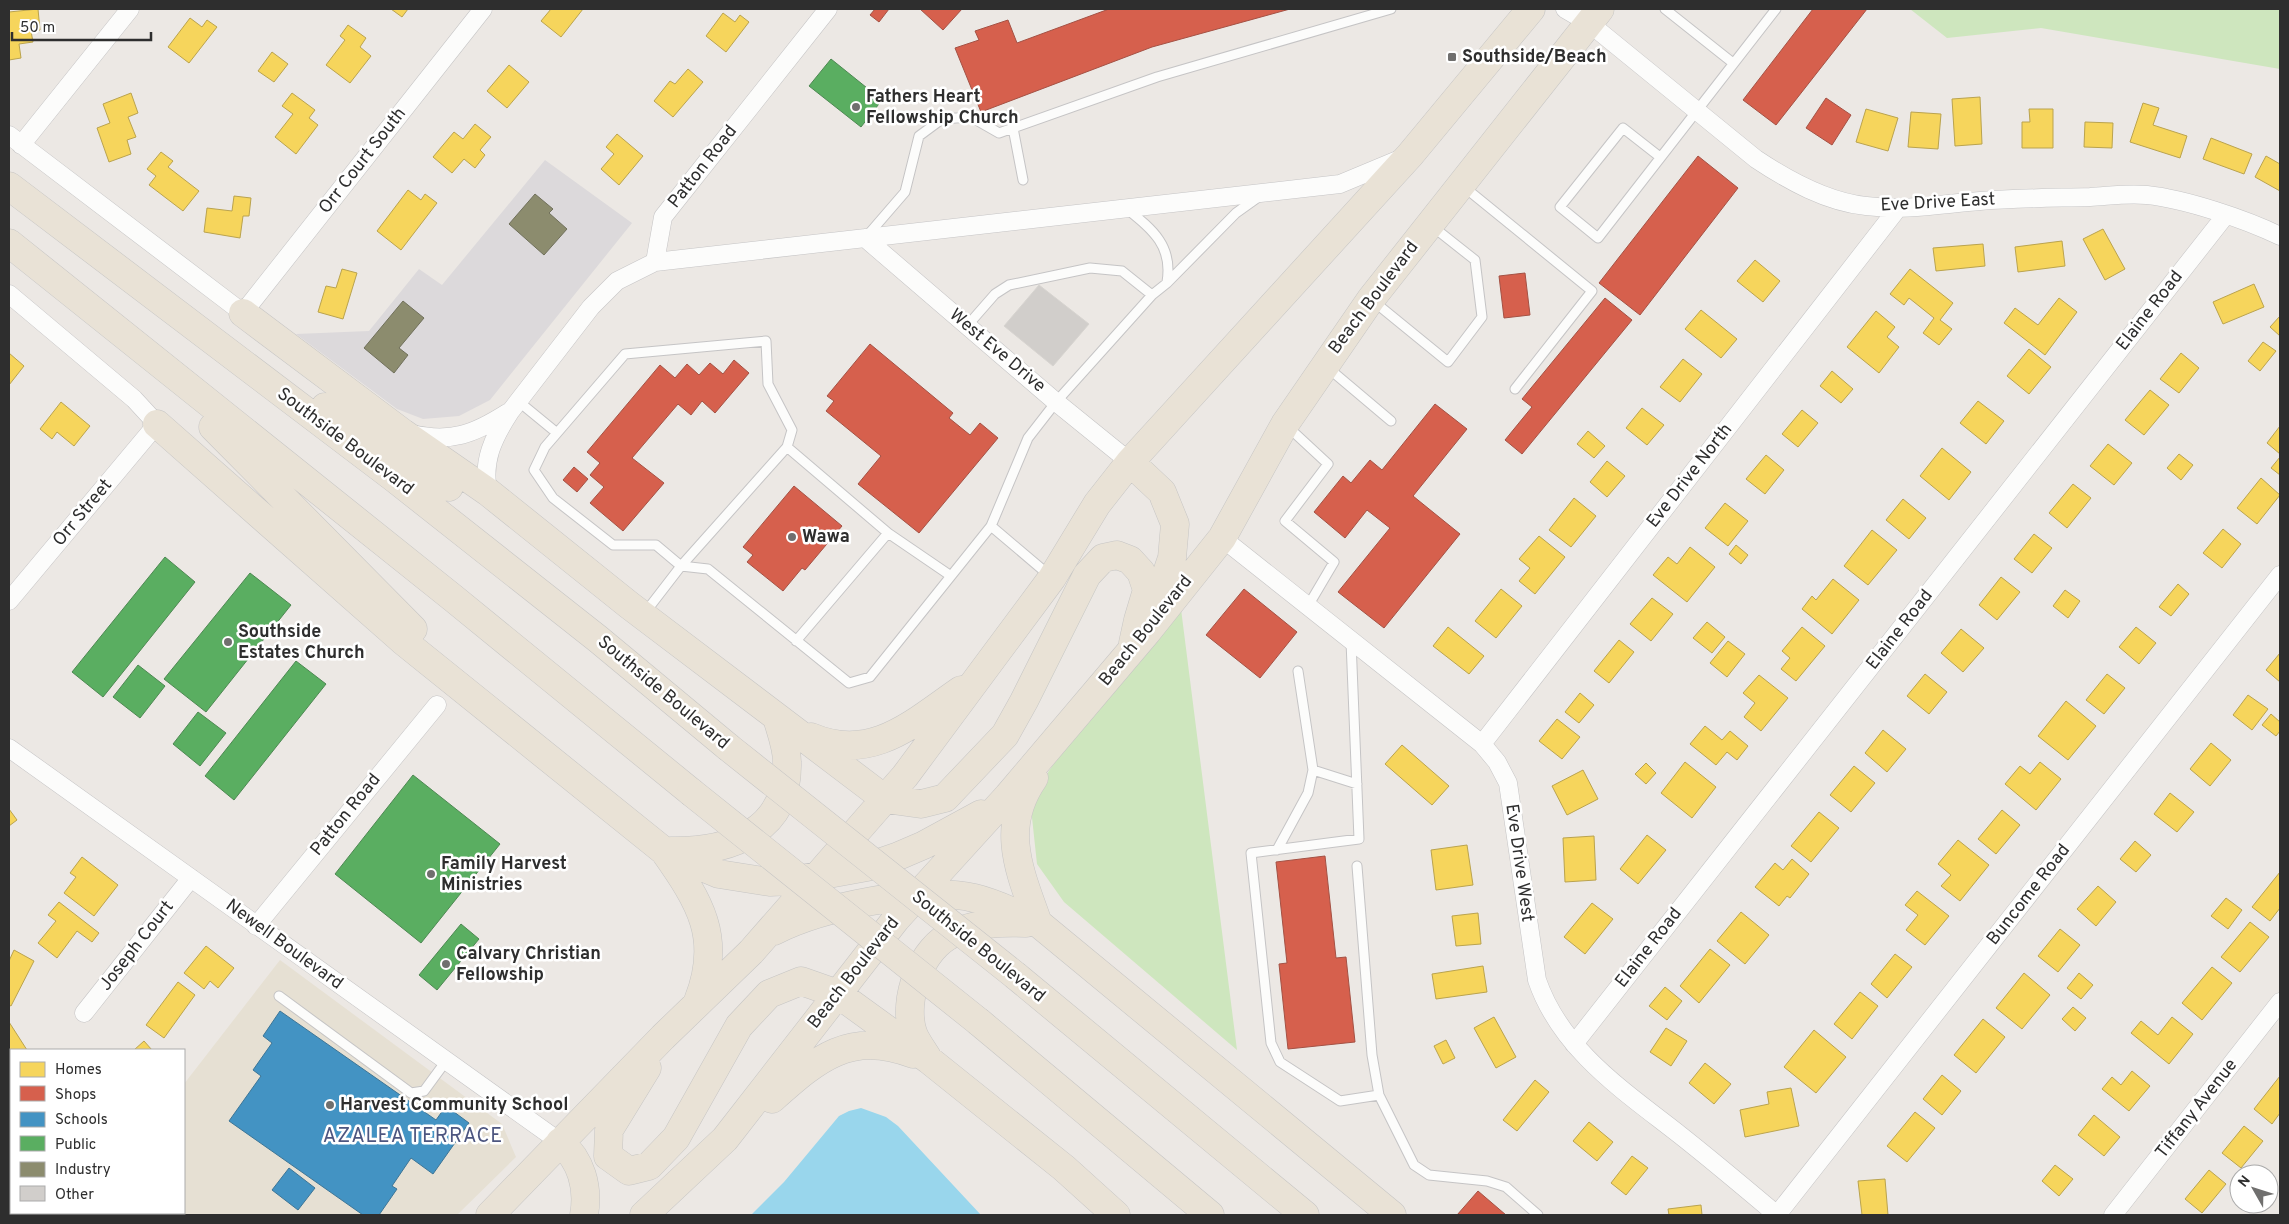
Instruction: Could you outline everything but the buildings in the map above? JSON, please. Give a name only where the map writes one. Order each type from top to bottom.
[{"type":"highway","points":[[490,1215],[663,1037],[767,935],[818,877],[905,776],[981,676],[1052,578],[1097,504],[1130,462],[1410,155],[1531,9]]},
{"type":"highway","name":"Beach Boulevard","points":[[644,1215],[725,1139],[917,895],[1008,796],[1140,640],[1222,538],[1285,424],[1371,299],[1594,16]]},
{"type":"highway","name":"Southside Boulevard","points":[[9,186],[209,340],[402,484],[598,639],[728,747],[1016,976],[1305,1215]]},
{"type":"highway","points":[[9,243],[979,1022],[1210,1215]]},
{"type":"highway","points":[[243,313],[403,433],[488,492],[636,610],[885,799],[921,804],[945,798],[970,774],[1005,735],[1024,702],[1087,575],[1103,558],[1117,555],[1130,560],[1141,572],[1147,590],[1138,620],[1140,640]]},
{"type":"highway","points":[[117,330],[505,723]]},
{"type":"highway","points":[[209,340],[348,420],[636,610]]},
{"type":"highway","points":[[157,424],[366,610],[664,851],[719,874],[746,880],[770,882],[818,877],[867,867],[917,848],[976,817],[1008,796]]},
{"type":"highway","points":[[1130,462],[1162,492],[1175,524],[1172,558],[1140,640]]},
{"type":"highway","points":[[777,718],[828,744],[846,747],[868,744],[895,735],[981,676]]},
{"type":"highway","points":[[1038,923],[1018,869],[1014,838],[1027,788],[1078,714]]},
{"type":"highway","points":[[664,851],[691,851],[736,842],[753,834],[769,819],[781,802],[786,782],[787,761],[777,718]]},
{"type":"highway","points":[[664,851],[691,891],[707,932],[710,955],[707,978],[697,1004]]},
{"type":"highway","points":[[767,935],[799,920],[836,910],[872,901],[917,895],[974,898],[1038,923],[1392,1215]]},
{"type":"highway","points":[[929,1060],[913,1033],[911,1018],[914,980],[922,963],[936,947],[952,934],[970,927],[990,923],[1038,923]]},
{"type":"highway","points":[[663,1037],[636,1089],[609,1130],[608,1156],[629,1171],[649,1166],[676,1138],[739,1026],[769,994],[800,981],[838,994],[929,1060],[1064,1168],[1116,1215]]},
{"type":"highway","points":[[725,1139],[812,1065],[834,1053],[856,1047],[885,1046],[929,1060]]},
{"type":"highway","points":[[560,1142],[575,1157],[579,1166],[585,1188],[584,1215]]},
{"type":"highway","points":[[1064,1168],[1135,1215]]},
{"type":"street","points":[[130,9],[15,140],[243,313]]},
{"type":"street","name":"Orr Court South","points":[[243,313],[484,9]]},
{"type":"street","name":"Patton Road","points":[[656,262],[663,217],[828,9]]},
{"type":"street","name":"Eve Drive East","points":[[1565,9],[1594,16],[1696,110],[1756,159],[1781,176],[1813,191],[1840,200],[1865,206],[1898,208],[1934,207],[1979,201],[2119,194],[2148,195],[2184,202],[2260,226],[2280,236]]},
{"type":"street","points":[[488,492],[485,477],[486,461],[498,430],[514,406],[591,307],[617,281],[656,262],[1340,184],[1410,155]]},
{"type":"street","name":"Eve Drive North","points":[[1482,744],[1898,208]]},
{"type":"street","name":"Elaine Road","points":[[1574,1044],[2225,216]]},
{"type":"street","name":"West Eve Drive","points":[[865,238],[1056,402],[1130,462]]},
{"type":"street","points":[[9,294],[134,399],[157,424]]},
{"type":"street","points":[[403,433],[428,438],[465,435],[484,427],[514,406]]},
{"type":"street","name":"Orr Street","points":[[9,601],[157,424]]},
{"type":"street","name":"Eve Drive West","points":[[1222,538],[1482,744],[1497,762],[1508,783],[1537,980],[1552,1016],[1594,1066],[1777,1215]]},
{"type":"street","name":"Buncome Road","points":[[1777,1215],[2280,575]]},
{"type":"street","name":"Patton Road","points":[[256,926],[437,705]]},
{"type":"street","name":"Newell Boulevard","points":[[9,748],[560,1142]]},
{"type":"street","name":"Joseph Court","points":[[84,1013],[191,878]]},
{"type":"street","name":"Tiffany Avenue","points":[[2113,1215],[2280,1002]]},
{"type":"lane","points":[[865,238],[905,192],[919,136],[942,119],[971,117],[999,133],[1157,77],[1391,9]]},
{"type":"lane","points":[[1665,9],[1734,63]]},
{"type":"lane","points":[[1660,157],[1623,128],[1560,207],[1598,238],[1776,9]]},
{"type":"lane","points":[[1013,128],[1022,180]]},
{"type":"lane","points":[[1461,184],[1592,291],[1516,389]]},
{"type":"lane","points":[[636,610],[681,566],[787,447],[792,430],[768,384],[766,341],[625,354],[545,447],[534,470],[553,498],[613,545],[656,545],[681,566],[708,569],[849,683],[870,677],[991,526],[1028,438],[1056,402],[1152,295],[1167,283],[1236,213],[1250,202],[1268,192]]},
{"type":"lane","points":[[1125,208],[1159,238],[1166,253],[1169,269],[1167,283]]},
{"type":"lane","points":[[1371,299],[1448,362],[1482,317],[1475,260],[1430,224]]},
{"type":"lane","points":[[967,326],[995,294],[1009,285],[1090,268],[1122,271],[1152,295]]},
{"type":"lane","points":[[1325,365],[1391,421]]},
{"type":"lane","points":[[514,406],[557,433]]},
{"type":"lane","points":[[1285,424],[1328,464],[1285,521],[1334,562],[1308,606]]},
{"type":"lane","points":[[787,447],[888,533],[951,576]]},
{"type":"lane","points":[[991,526],[1052,578]]},
{"type":"lane","points":[[796,640],[888,533]]},
{"type":"lane","points":[[1351,641],[1359,839],[1250,853],[1271,1044],[1280,1062],[1340,1101],[1379,1095]]},
{"type":"lane","points":[[1276,850],[1308,793],[1314,770],[1298,671]]},
{"type":"lane","points":[[1314,770],[1357,784]]},
{"type":"lane","points":[[1357,866],[1372,1054],[1379,1095],[1414,1165],[1429,1176],[1487,1181],[1506,1187],[1538,1215]]},
{"type":"lane","points":[[279,996],[411,1093],[424,1091],[446,1061]]},
{"type":"shaded area","points":[[545,160],[632,223],[490,400],[459,416],[423,419],[397,409],[296,334],[369,331],[419,269],[442,285]]},
{"type":"shaded area","points":[[280,960],[502,1124],[516,1157],[457,1215],[81,1215],[185,1214],[185,1083]]},
{"type":"green space","points":[[1910,9],[2280,9],[2280,69],[2041,28],[1947,38]]},
{"type":"green space","points":[[1181,609],[1237,1050],[1064,902],[1037,864],[1030,799],[1061,753]]},
{"type":"green space","points":[[9,1127],[10,1214],[82,1214],[9,1215]]},
{"type":"water","points":[[861,1108],[886,1117],[898,1126],[981,1215],[751,1215],[784,1182],[839,1116]]},
{"type":"place","name":"Southside/Beach","points":[[1452,57]]},
{"type":"place","name":"Fathers Heart Fellowship Church","points":[[856,107]]},
{"type":"place","name":"Wawa","points":[[792,537]]},
{"type":"place","name":"Southside Estates Church","points":[[228,642]]},
{"type":"place","name":"Family Harvest Ministries","points":[[431,874]]},
{"type":"place","name":"Calvary Christian Fellowship","points":[[446,964]]},
{"type":"place","name":"Harvest Community School","points":[[330,1105]]},
{"type":"district","name":"AZALEA TERRACE","points":[[413,1137]]}]
